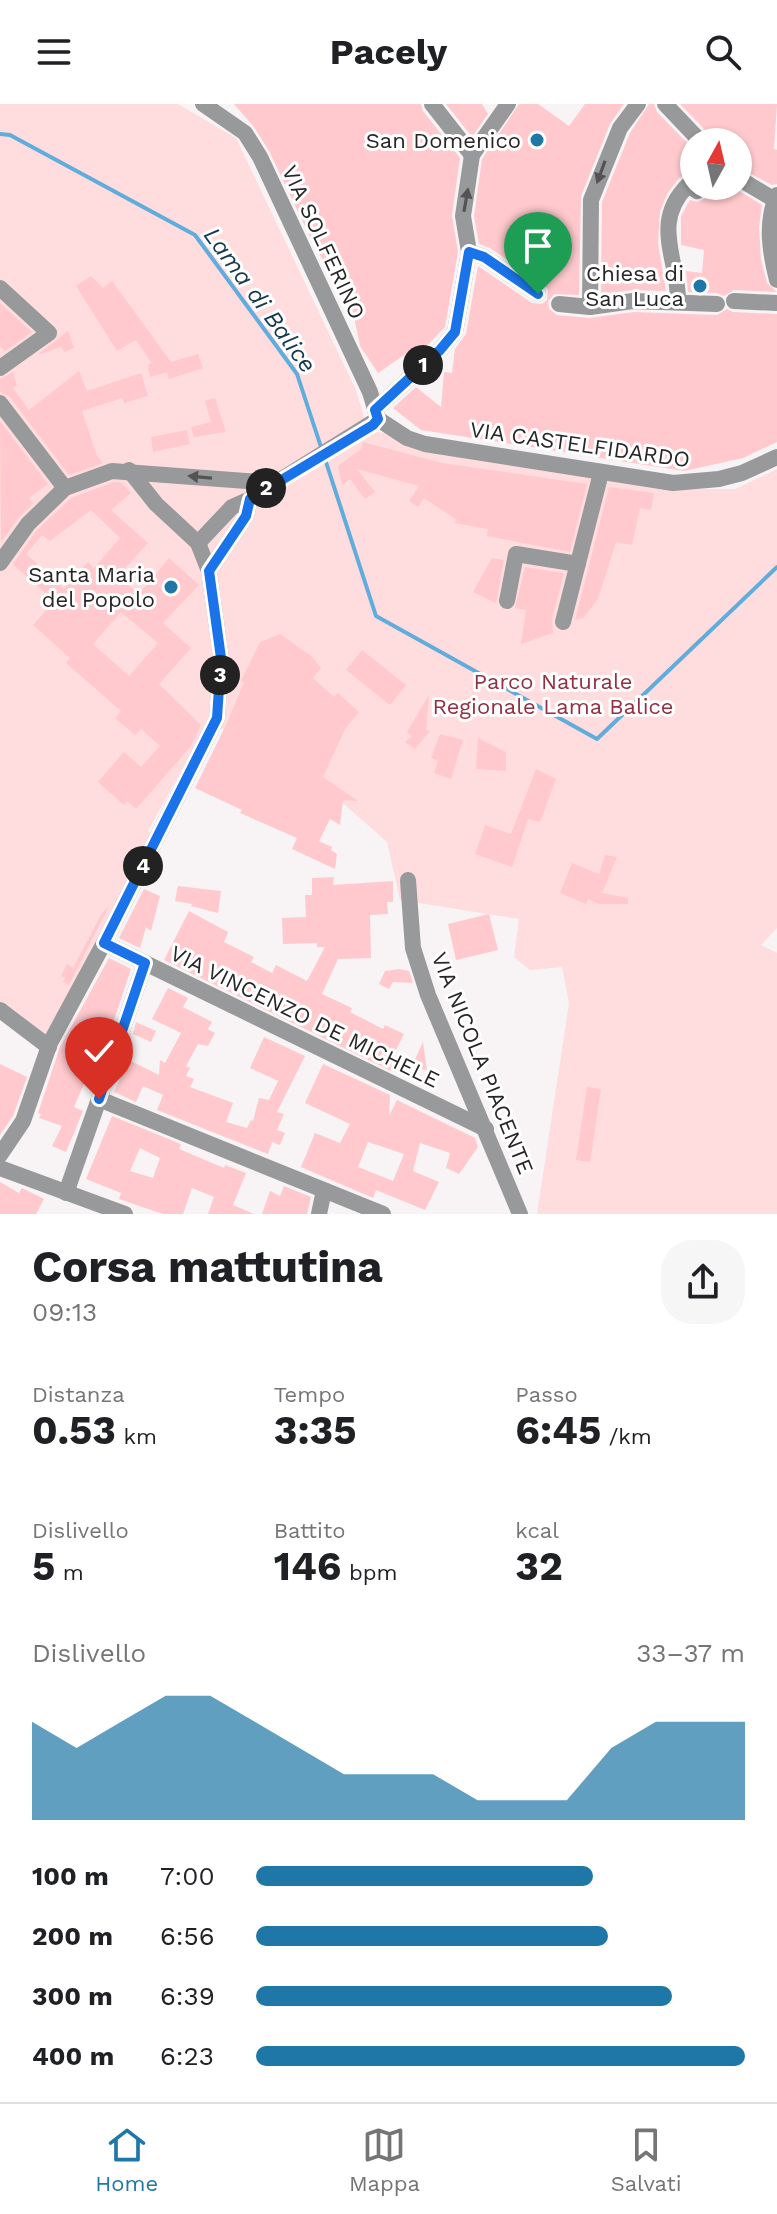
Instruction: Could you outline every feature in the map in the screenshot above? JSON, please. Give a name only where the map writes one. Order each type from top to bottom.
[{"type":"street","name":"VIA SOLFERINO","points":[[203,104],[245,133],[260,157],[370,392],[375,418]]},
{"type":"street","points":[[432,104],[472,155]]},
{"type":"street","points":[[198,543],[232,507],[250,499],[375,418],[455,332],[469,252],[463,216],[472,155],[508,104]]},
{"type":"street","points":[[590,307],[591,200],[620,128],[638,104]]},
{"type":"street","points":[[665,104],[688,128]]},
{"type":"street","points":[[752,185],[776,197],[768,224],[777,280]]},
{"type":"street","points":[[678,302],[679,280],[671,258],[670,211],[680,197]]},
{"type":"street","points":[[469,252],[484,257],[538,294]]},
{"type":"street","points":[[0,288],[49,333],[0,368]]},
{"type":"street","points":[[559,304],[590,307],[633,301],[717,304]]},
{"type":"street","points":[[734,301],[777,303]]},
{"type":"street","points":[[0,403],[65,488]]},
{"type":"street","name":"VIA CASTELFIDARDO","points":[[375,418],[407,438],[425,444],[673,483],[696,483],[742,473],[777,457]]},
{"type":"street","points":[[0,1155],[23,1121],[49,1047],[217,718],[221,658],[209,571],[198,543],[156,504],[129,470]]},
{"type":"street","points":[[2,554],[65,488],[112,471],[272,483]]},
{"type":"street","points":[[563,622],[601,473]]},
{"type":"street","points":[[209,571],[246,516],[250,499]]},
{"type":"street","points":[[507,601],[516,554],[578,564]]},
{"type":"street","name":"VIA NICOLA PIACENTE","points":[[408,880],[413,948],[428,995],[520,1214]]},
{"type":"street","name":"VIA VINCENZO DE MICHELE","points":[[104,943],[486,1129]]},
{"type":"street","points":[[66,1193],[145,963]]},
{"type":"street","points":[[0,1010],[49,1047]]},
{"type":"street","points":[[99,1099],[383,1214]]},
{"type":"street","points":[[0,1168],[125,1214]]},
{"type":"street","points":[[319,1214],[324,1190]]},
{"type":"green space","name":"Parco Naturale Regionale Lama Balice","points":[[0,104],[178,104],[236,138],[356,390],[368,430],[674,489],[735,489],[777,469],[777,928],[761,945],[777,953],[777,1214],[537,1214],[569,1003],[562,967],[530,970],[514,957],[519,919],[400,900],[387,842],[320,783],[208,721],[148,831],[152,834],[45,1038],[0,1004]]},
{"type":"building","points":[[234,104],[421,104],[423,111],[460,158],[452,215],[458,252],[445,327],[416,357],[410,351],[378,373],[360,346],[342,284],[337,285],[312,241],[269,151]]},
{"type":"building","points":[[446,104],[482,104],[488,114],[472,137]]},
{"type":"building","points":[[519,104],[538,104],[569,126],[585,104],[624,104],[610,124],[581,196],[579,295],[554,294],[548,302],[549,309],[557,315],[589,318],[634,312],[717,315],[727,309],[777,314],[777,442],[743,458],[684,471],[421,430],[393,408],[416,387],[441,407],[444,372],[452,373],[455,349],[466,334],[478,266],[532,303],[542,304],[547,300],[548,290],[544,285],[490,248],[479,244],[474,216],[482,159]]},
{"type":"building","points":[[649,104],[654,104],[657,112],[680,136],[680,177],[667,194],[660,212],[658,243],[666,291],[633,290],[601,294],[602,202],[630,133]]},
{"type":"building","points":[[680,104],[777,104],[774,149],[777,150],[777,184],[772,185],[752,174],[752,128],[703,128]]},
{"type":"building","points":[[752,199],[762,205],[759,227],[761,260],[767,283],[777,292],[734,290],[724,296],[688,292],[686,271],[702,273],[704,250],[681,245],[681,216],[690,200]]},
{"type":"building","points":[[91,276],[103,288],[112,281],[171,362],[198,354],[203,368],[169,379],[167,372],[150,377],[148,366],[151,362],[136,340],[117,351],[76,286]]},
{"type":"building","points":[[0,303],[32,332],[5,351],[0,346]]},
{"type":"building","points":[[68,331],[74,348],[64,352],[61,347],[37,355]]},
{"type":"building","points":[[79,371],[87,391],[141,373],[148,396],[124,403],[122,398],[82,411],[97,456],[103,463],[69,475],[9,396],[0,392],[0,379],[13,372],[17,385],[13,388],[29,410]]},
{"type":"building","points":[[215,398],[226,432],[194,437],[191,427],[211,422],[205,401]]},
{"type":"building","points":[[0,421],[48,484],[29,498],[33,504],[1,542]]},
{"type":"building","points":[[187,430],[190,444],[153,452],[151,437]]},
{"type":"building","points":[[363,442],[442,463],[587,484],[570,552],[487,536],[488,529],[454,523],[457,520],[424,498],[418,507],[409,501],[419,486],[357,469],[375,492],[365,499],[350,479],[342,485],[338,466],[361,449]]},
{"type":"building","points":[[114,482],[122,483],[131,493],[111,510],[148,543],[118,576],[139,594],[169,558],[199,585],[163,623],[191,648],[159,684],[201,725],[191,746],[136,809],[127,801],[124,805],[98,782],[124,752],[141,767],[160,746],[141,729],[135,735],[115,718],[121,711],[66,663],[70,658],[33,625],[54,601],[13,564],[36,531],[71,498]],"holes":[[[91,510],[120,538],[94,568],[88,562],[64,589],[26,554],[42,535],[50,541]],[[121,612],[158,643],[129,676],[93,644]]]},
{"type":"building","points":[[609,487],[654,493],[651,510],[640,508],[632,545],[616,542],[598,599],[583,618],[575,620]]},
{"type":"building","points":[[492,558],[504,560],[496,603],[473,592]]},
{"type":"building","points":[[525,567],[564,573],[552,619],[553,633],[521,644],[526,610],[515,608]]},
{"type":"building","points":[[280,634],[311,656],[321,668],[313,678],[334,697],[338,693],[359,712],[345,729],[323,777],[358,801],[343,800],[340,825],[330,819],[319,841],[332,847],[331,850],[337,854],[335,869],[292,849],[297,838],[240,813],[242,810],[195,788],[227,723],[244,682],[241,681],[260,642]]},
{"type":"building","points":[[362,650],[406,685],[390,705],[346,670]]},
{"type":"building","points":[[429,695],[426,730],[430,731],[415,749],[405,742],[412,736],[407,732]]},
{"type":"building","points":[[440,734],[463,740],[451,779],[434,773],[438,761],[431,758]]},
{"type":"building","points":[[478,738],[506,752],[506,771],[476,769]]},
{"type":"building","points":[[536,769],[556,779],[540,822],[528,819],[512,867],[475,854],[485,825],[511,834]]},
{"type":"building","points":[[605,855],[617,857],[602,893],[628,898],[628,904],[599,904],[588,899],[586,904],[560,893],[572,863],[599,874]]},
{"type":"building","points":[[334,877],[333,885],[393,881],[393,902],[387,902],[388,914],[370,915],[371,958],[338,959],[322,994],[352,1008],[350,1012],[383,1029],[385,1025],[404,1034],[392,1058],[391,1071],[164,960],[189,911],[228,932],[224,942],[254,957],[251,962],[272,973],[276,965],[307,981],[325,947],[317,947],[317,943],[283,944],[282,918],[306,917],[305,895],[312,895],[312,878]]},
{"type":"building","points":[[178,886],[221,891],[218,913],[175,901]]},
{"type":"building","points":[[144,889],[160,896],[151,931],[146,927],[140,948],[119,938]]},
{"type":"building","points":[[109,906],[69,985],[63,982],[65,978],[61,976],[67,964],[73,968],[102,913]]},
{"type":"building","points":[[489,914],[498,950],[456,960],[448,924]]},
{"type":"building","points":[[109,958],[131,969],[110,1032],[105,1030],[99,1044],[90,1043],[79,1067],[89,1072],[74,1107],[83,1111],[66,1152],[52,1146],[62,1126],[39,1118],[41,1114],[38,1113],[60,1047]]},
{"type":"building","points":[[385,971],[409,971],[413,983],[393,982],[389,989],[379,984]]},
{"type":"building","points":[[168,988],[188,998],[183,1007],[212,1022],[208,1029],[215,1033],[208,1046],[198,1044],[186,1066],[190,1068],[186,1076],[194,1079],[190,1087],[233,1103],[226,1122],[247,1128],[253,1121],[259,1098],[269,1100],[278,1081],[250,1068],[264,1037],[305,1056],[277,1112],[284,1114],[277,1130],[285,1133],[280,1145],[272,1142],[268,1154],[157,1110],[163,1095],[143,1086],[136,1102],[114,1092],[129,1060],[159,1075],[160,1060],[165,1063],[181,1033],[152,1019]]},
{"type":"building","points":[[136,1022],[156,1031],[151,1042],[133,1034]]},
{"type":"building","points":[[423,1042],[427,1070],[411,1068]]},
{"type":"building","points":[[0,1064],[27,1077],[13,1116],[0,1135]]},
{"type":"building","points":[[323,1064],[390,1095],[389,1116],[397,1100],[475,1138],[478,1147],[459,1174],[446,1168],[450,1153],[420,1143],[413,1171],[439,1182],[425,1210],[376,1190],[373,1198],[301,1167],[315,1133],[340,1143],[350,1124],[305,1103]],"holes":[[[368,1142],[404,1154],[393,1181],[358,1167]]]},
{"type":"building","points":[[587,1087],[601,1089],[590,1162],[576,1160]]},
{"type":"building","points":[[112,1116],[181,1144],[179,1149],[224,1168],[225,1165],[246,1173],[233,1205],[254,1214],[208,1214],[214,1197],[192,1188],[183,1214],[163,1214],[119,1199],[121,1193],[86,1179]],"holes":[[[140,1148],[160,1158],[153,1178],[130,1171]]]},
{"type":"building","points":[[0,1182],[19,1193],[22,1188],[44,1199],[36,1214],[0,1214]]},
{"type":"building","points":[[284,1186],[311,1197],[307,1214],[262,1214],[270,1191],[280,1196]]},
{"type":"waterway","name":"Lama di Balice","points":[[0,134],[10,135],[195,235],[297,374],[322,450]]},
{"type":"waterway","name":"Lama di Balice","points":[[325,459],[376,616],[597,739],[777,567]]},
{"type":"place","name":"San Domenico","points":[[537,140]]},
{"type":"place","name":"Chiesa di San Luca","points":[[700,286]]},
{"type":"place","name":"Santa Maria del Popolo","points":[[171,587]]},
{"type":"route","points":[[99,1099],[145,963],[104,943],[217,718],[221,658],[209,571],[246,516],[250,499],[373,425],[378,419],[375,410],[440,350],[455,332],[469,252],[484,257],[538,294]]}]
